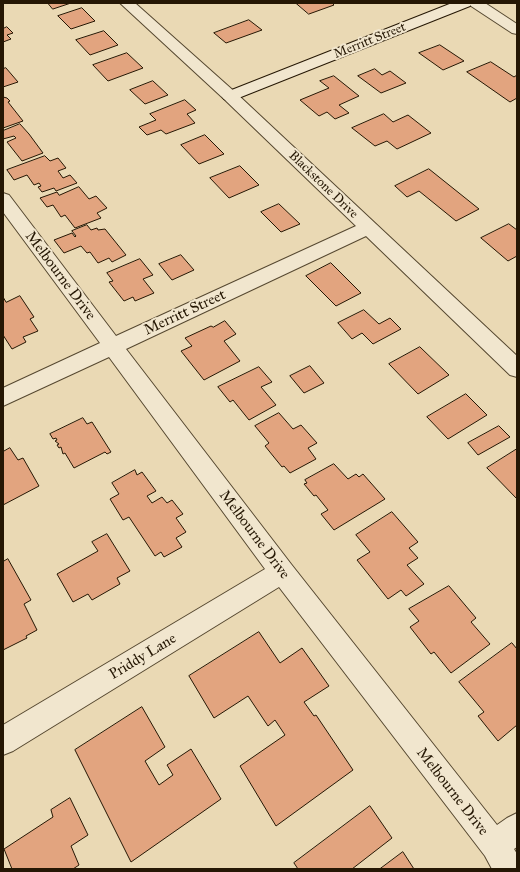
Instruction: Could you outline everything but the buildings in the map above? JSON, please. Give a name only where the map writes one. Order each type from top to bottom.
[{"type":"street","name":"Blackstone Drive","points":[[127,3],[230,96],[367,228],[517,369]]},
{"type":"street","name":"Merritt Street","points":[[230,96],[465,3]]},
{"type":"street","points":[[476,3],[517,30]]},
{"type":"street","name":"Melbourne Drive","points":[[3,199],[282,572],[502,858]]},
{"type":"street","name":"Merritt Street","points":[[3,397],[367,228]]},
{"type":"street","name":"Priddy Lane","points":[[3,741],[282,572]]},
{"type":"street","points":[[502,858],[517,828]]}]
